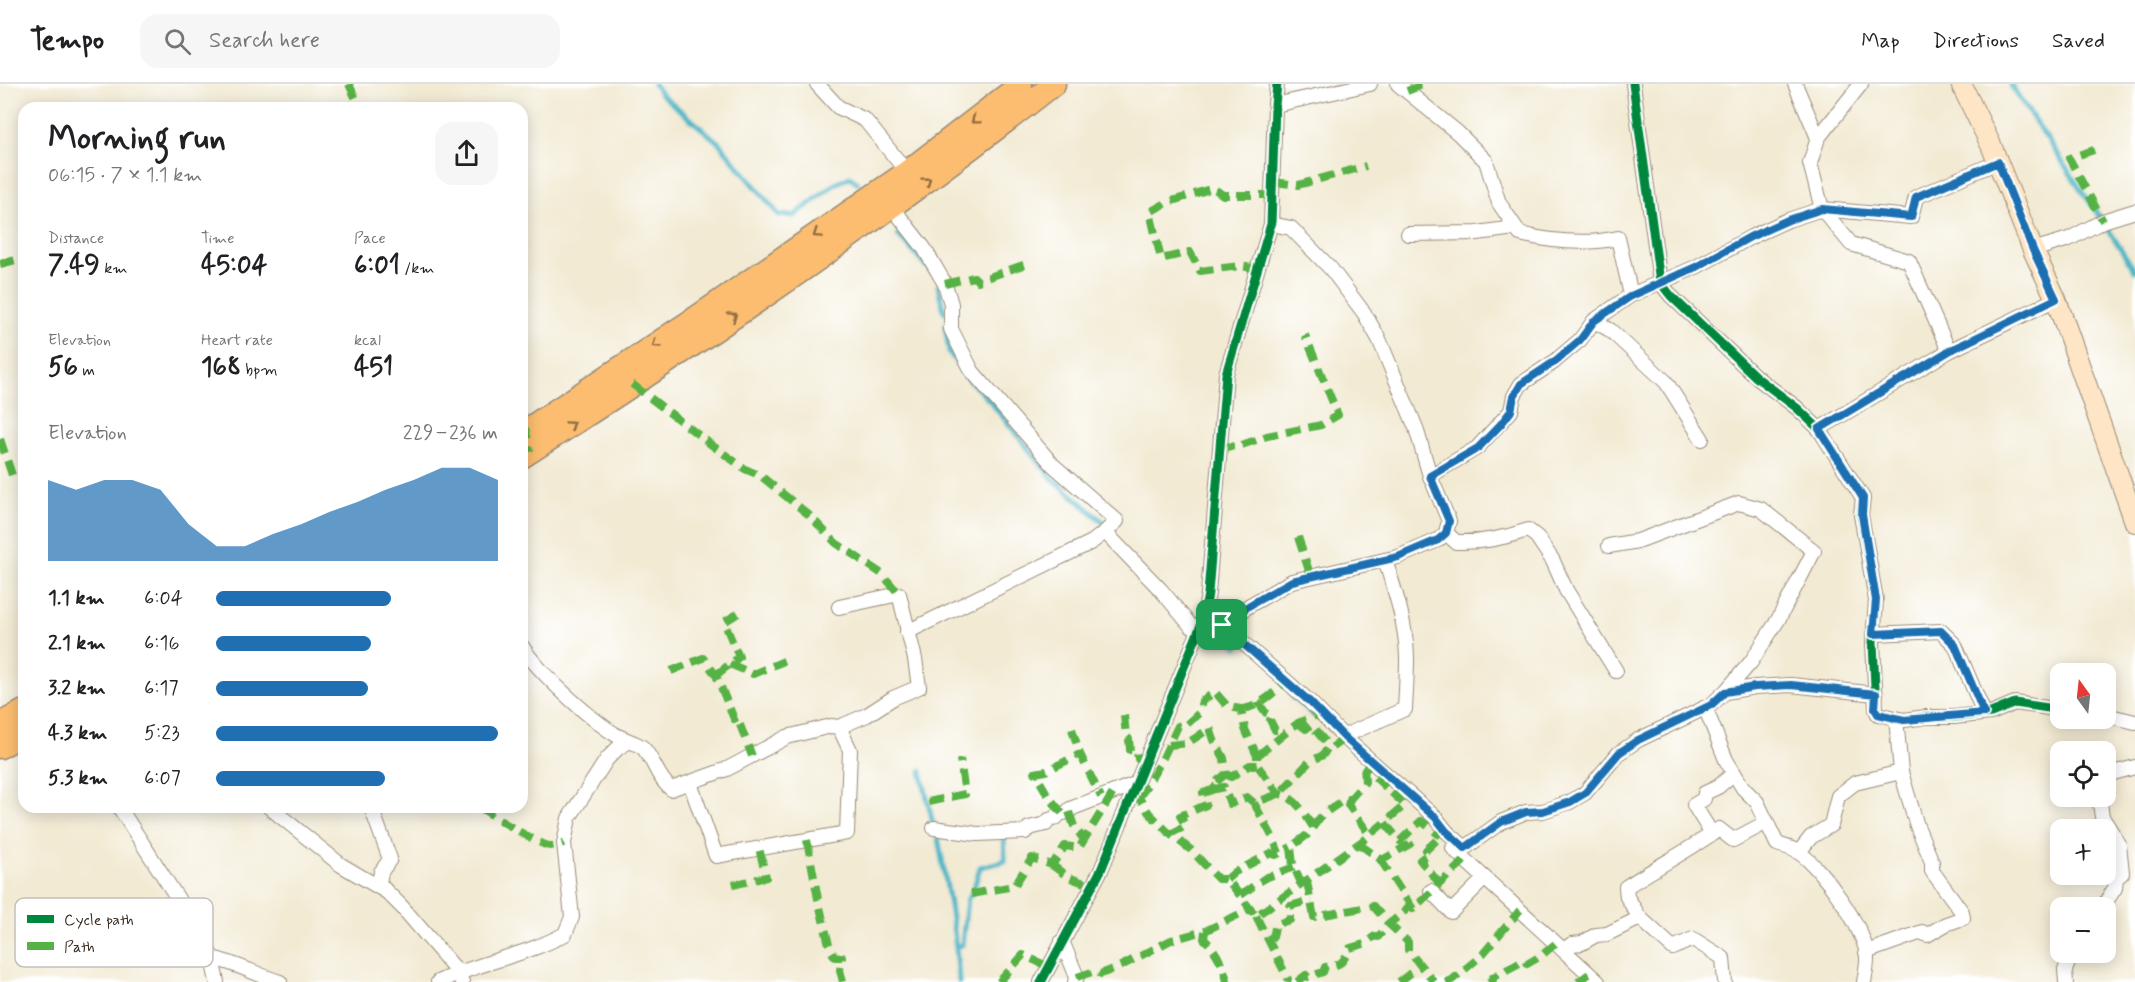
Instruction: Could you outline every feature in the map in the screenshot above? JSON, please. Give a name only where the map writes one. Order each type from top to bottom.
[{"type":"main road","points":[[528,429],[700,315],[907,172],[1021,84]]},
{"type":"main road","points":[[528,453],[711,332],[892,207],[1054,84]]},
{"type":"main road","points":[[0,724],[18,714]]},
{"type":"main road","points":[[0,747],[18,737]]},
{"type":"street","points":[[817,84],[838,107],[864,120],[907,172]]},
{"type":"street","points":[[1041,982],[1101,870],[1201,624],[1208,593],[1226,374],[1271,224],[1277,84]]},
{"type":"street","points":[[1275,105],[1370,84]]},
{"type":"street","points":[[1398,84],[1466,140],[1486,161],[1499,203],[1520,234],[1544,240],[1594,243],[1618,238],[1631,296]]},
{"type":"street","points":[[1633,84],[1660,282],[1671,296],[1756,377],[1797,408],[1819,429],[1863,498],[1862,515],[1876,600],[1873,634],[1875,709],[1878,714],[1904,720],[1984,713],[2009,707],[2015,703],[2050,708]]},
{"type":"street","points":[[1795,84],[1818,138]]},
{"type":"street","points":[[1861,84],[1818,138],[1810,163],[1822,209],[1851,244],[1909,261],[1949,351]]},
{"type":"street","points":[[1961,84],[1998,162],[2033,250],[2056,299],[2135,522]]},
{"type":"street","points":[[1430,476],[1478,448],[1511,411],[1514,396],[1521,384],[1554,362],[1580,340],[1594,321],[1631,296],[1696,267],[1750,237],[1788,220],[1822,209],[1911,217],[1916,197],[1998,162]]},
{"type":"street","points":[[892,207],[924,248],[945,284],[951,304],[951,329],[972,371],[1053,465],[1117,521],[1092,542],[907,632]]},
{"type":"street","points":[[2033,250],[2069,239],[2103,221],[2135,211]]},
{"type":"street","points":[[1109,529],[1191,626],[1222,625],[1250,605],[1292,581],[1398,557],[1438,540],[1446,533],[1449,521],[1430,476],[1416,428],[1379,339],[1364,313],[1332,269],[1291,228],[1271,224]]},
{"type":"street","points":[[1408,234],[1477,233],[1515,228]]},
{"type":"street","points":[[1819,429],[1949,351],[2056,299]]},
{"type":"street","points":[[1594,321],[1610,330],[1666,382],[1702,439]]},
{"type":"street","points":[[1222,625],[1310,702],[1344,736],[1436,818],[1465,848],[1501,822],[1526,812],[1543,811],[1570,802],[1585,793],[1619,753],[1638,740],[1711,705],[1751,662],[1773,628],[1814,551],[1761,509],[1739,503],[1638,541],[1609,546]]},
{"type":"street","points":[[1446,533],[1456,542],[1470,543],[1528,530],[1537,537],[1553,561],[1566,590],[1616,671]]},
{"type":"street","points":[[1344,736],[1405,709],[1407,655],[1404,628],[1385,560]]},
{"type":"street","points":[[528,655],[584,710],[612,732],[643,748],[664,784],[671,789],[727,770],[787,737],[831,726],[839,727],[919,687],[915,659],[899,594],[839,607]]},
{"type":"street","points":[[1873,634],[1941,631],[1955,645],[1984,713]]},
{"type":"street","points":[[1725,692],[1755,687],[1791,685],[1876,694]]},
{"type":"street","points":[[1705,707],[1726,760],[1743,788],[1757,802],[1777,844],[1799,852],[1827,881],[1847,909],[1864,940],[1868,958],[1864,982]]},
{"type":"street","points":[[2116,717],[2135,722]]},
{"type":"street","points":[[1866,952],[1922,932],[1927,935],[1946,924],[1963,918],[1962,912],[1932,871],[1932,862],[1917,826],[1900,772],[1896,718]]},
{"type":"street","points":[[690,783],[716,856],[847,833],[850,750],[839,727]]},
{"type":"street","points":[[438,982],[460,977],[543,946],[565,934],[572,917],[564,843],[569,818],[607,759],[628,742]]},
{"type":"street","points":[[2116,772],[2135,767]]},
{"type":"street","points":[[1799,852],[1811,837],[1831,825],[1838,796],[1855,783],[1900,772]]},
{"type":"street","points":[[1712,834],[1694,805],[1704,799],[1705,793],[1718,787],[1734,773]]},
{"type":"street","points":[[933,828],[977,834],[1025,831],[1046,824],[1059,814],[1069,812],[1070,809],[1135,784]]},
{"type":"street","points":[[2100,807],[2102,816],[2119,843],[2122,873],[2116,878],[2115,888],[2109,897]]},
{"type":"street","points":[[123,813],[177,898]]},
{"type":"street","points":[[276,813],[341,865],[387,892]]},
{"type":"street","points":[[373,813],[390,859],[381,872],[379,883],[460,977]]},
{"type":"street","points":[[1725,982],[1723,958],[1693,939],[1673,948],[1640,918],[1627,897],[1626,887],[1693,848],[1719,829],[1733,840],[1767,822]]},
{"type":"street","points":[[1458,843],[1453,848],[1566,948],[1598,982]]},
{"type":"street","points":[[1431,891],[1451,912],[1485,878]]},
{"type":"street","points":[[1566,948],[1596,935],[1607,934],[1640,918]]},
{"type":"street","points":[[1062,941],[1077,977],[1076,982]]},
{"type":"street","points":[[213,958],[232,962],[250,972],[280,982]]},
{"type":"street","points":[[213,963],[217,982]]},
{"type":"street","points":[[2066,982],[2065,970],[2068,963]]},
{"type":"waterway","points":[[654,84],[661,94],[719,143],[779,215],[794,216],[835,184],[850,177],[858,183]]},
{"type":"waterway","points":[[2010,84],[2101,219]]},
{"type":"waterway","points":[[2105,224],[2135,271]]},
{"type":"waterway","points":[[898,235],[932,272]]},
{"type":"waterway","points":[[938,286],[944,312]]},
{"type":"waterway","points":[[945,324],[949,352],[968,379],[990,401],[1051,477],[1109,527]]},
{"type":"waterway","points":[[1221,633],[1238,647]]},
{"type":"waterway","points":[[1291,695],[1313,715]]},
{"type":"waterway","points":[[921,771],[944,869],[959,982]]},
{"type":"waterway","points":[[956,946],[962,945],[967,900],[973,891],[980,867],[1005,861],[1004,835]]},
{"type":"marked path","points":[[349,84],[357,102]]},
{"type":"marked path","points":[[1407,91],[1425,84]]},
{"type":"marked path","points":[[2094,150],[2069,158],[2103,221]]},
{"type":"marked path","points":[[1274,182],[1298,185],[1366,166]]},
{"type":"marked path","points":[[1259,269],[1240,266],[1200,271],[1190,252],[1161,259],[1150,212],[1166,203],[1213,188],[1223,195],[1273,195]]},
{"type":"marked path","points":[[0,264],[18,260]]},
{"type":"marked path","points":[[945,284],[974,277],[978,281],[1026,264]]},
{"type":"marked path","points":[[1219,447],[1239,446],[1267,436],[1321,425],[1338,415],[1305,335]]},
{"type":"marked path","points":[[632,384],[745,469],[761,476],[809,515],[836,543],[882,574],[899,594]]},
{"type":"marked path","points":[[0,439],[14,481]]},
{"type":"marked path","points":[[528,442],[530,452]]},
{"type":"marked path","points":[[1298,537],[1311,577]]},
{"type":"marked path","points":[[716,675],[739,657],[724,622],[744,610]]},
{"type":"marked path","points":[[671,671],[703,658],[716,675],[734,719],[737,717],[752,756]]},
{"type":"marked path","points":[[730,664],[753,674],[784,661]]},
{"type":"marked path","points":[[1241,709],[1259,703],[1286,681]]},
{"type":"marked path","points":[[1139,798],[1161,762],[1178,726],[1186,725],[1199,713],[1202,701],[1215,692],[1228,707],[1241,709],[1245,729],[1257,756],[1257,765],[1279,794],[1290,798],[1313,827]]},
{"type":"marked path","points":[[1258,702],[1266,713],[1272,716],[1270,720],[1281,736]]},
{"type":"marked path","points":[[1257,756],[1298,723],[1322,713]]},
{"type":"marked path","points":[[1124,715],[1130,750],[1137,751],[1138,759],[1145,760]]},
{"type":"marked path","points":[[1298,723],[1306,729],[1311,725],[1329,746]]},
{"type":"marked path","points":[[1169,745],[1188,743],[1210,728],[1224,758],[1226,774],[1211,786],[1212,790],[1203,793],[1206,805],[1180,816],[1186,826],[1170,834]]},
{"type":"marked path","points":[[1072,729],[1080,754],[1101,797]]},
{"type":"marked path","points":[[1211,786],[1215,789],[1224,787],[1230,804],[1247,797],[1254,803],[1279,794],[1309,762],[1323,755],[1329,746],[1331,748],[1345,738]]},
{"type":"marked path","points":[[1062,813],[1049,797],[1035,773],[1046,771],[1080,754]]},
{"type":"marked path","points":[[928,802],[965,794],[960,759]]},
{"type":"marked path","points":[[1226,774],[1231,777],[1250,765],[1257,765]]},
{"type":"marked path","points":[[1302,885],[1293,865],[1291,847],[1307,835],[1322,815],[1342,801],[1350,799],[1365,782],[1364,765]]},
{"type":"marked path","points":[[1132,792],[1149,813],[1170,834],[1191,850],[1218,879],[1227,879],[1256,916],[1365,839],[1405,805],[1363,766]]},
{"type":"marked path","points":[[971,894],[1014,886],[1032,858],[1052,865],[1065,846],[1079,848],[1113,793]]},
{"type":"marked path","points":[[1350,799],[1348,805],[1370,835]]},
{"type":"marked path","points":[[1254,803],[1279,853]]},
{"type":"marked path","points":[[1069,812],[1074,826],[1084,840]]},
{"type":"marked path","points":[[489,813],[545,845],[564,843]]},
{"type":"marked path","points":[[1385,823],[1400,841],[1421,821],[1441,836]]},
{"type":"marked path","points":[[1440,884],[1420,860],[1429,853],[1426,850],[1446,831]]},
{"type":"marked path","points":[[1359,844],[1380,859],[1384,859],[1410,844],[1405,837]]},
{"type":"marked path","points":[[807,840],[830,949],[835,957],[842,957],[840,970],[843,982]]},
{"type":"marked path","points":[[1227,879],[1235,872],[1271,853],[1276,855],[1291,847]]},
{"type":"marked path","points":[[733,885],[766,877],[759,848]]},
{"type":"marked path","points":[[1380,859],[1411,906]]},
{"type":"marked path","points":[[1307,882],[1314,917],[1373,906],[1389,924],[1411,906],[1413,909],[1465,860]]},
{"type":"marked path","points":[[1052,865],[1068,877],[1092,886]]},
{"type":"marked path","points":[[1241,895],[1265,878],[1294,867]]},
{"type":"marked path","points":[[1268,939],[1273,937],[1276,924],[1290,920],[1290,906],[1311,900]]},
{"type":"marked path","points":[[1077,977],[1095,971],[1101,974],[1171,940],[1205,931],[1252,908]]},
{"type":"marked path","points":[[1446,982],[1452,980],[1482,955],[1520,910]]},
{"type":"marked path","points":[[1256,916],[1288,979],[1287,982]]},
{"type":"marked path","points":[[1297,982],[1306,975],[1308,977],[1323,972],[1325,967],[1341,963],[1350,948],[1364,944],[1375,936],[1378,937],[1389,924],[1408,942],[1408,950],[1434,982]]},
{"type":"marked path","points":[[1205,931],[1204,939],[1219,959],[1227,982]]},
{"type":"marked path","points":[[1488,982],[1525,960],[1527,964],[1541,956],[1556,943]]},
{"type":"marked path","points":[[999,982],[1023,955],[1049,967]]},
{"type":"marked path","points":[[1399,982],[1421,965]]},
{"type":"marked path","points":[[1578,982],[1589,974]]},
{"type":"cycle path","points":[[1041,982],[1101,870],[1204,618],[1226,374],[1271,224],[1277,84]]},
{"type":"cycle path","points":[[1633,84],[1660,282],[1671,296],[1756,377],[1797,408],[1819,429],[1863,498],[1861,515],[1876,600],[1873,642],[1878,714],[1904,720],[1991,713],[2015,703],[2050,708]]},
{"type":"cycle path","points":[[1223,625],[1310,702],[1345,738],[1436,818],[1446,831],[1465,848],[1501,822],[1526,812],[1543,811],[1570,802],[1585,793],[1619,753],[1638,740],[1711,705],[1725,692],[1755,687],[1791,685],[1876,694]]},
{"type":"route","points":[[1998,162],[2033,250],[2056,299],[1949,351],[1819,429],[1863,498],[1862,515],[1876,600],[1873,634],[1941,631],[1955,645],[1984,713],[1904,720],[1878,714],[1875,709],[1876,694],[1791,685],[1755,687],[1725,692],[1711,705],[1638,740],[1619,753],[1585,793],[1570,802],[1543,811],[1526,812],[1501,822],[1465,848],[1446,831],[1436,818],[1345,738],[1322,713],[1222,625],[1250,605],[1292,581],[1398,557],[1438,540],[1446,533],[1449,521],[1430,476],[1478,448],[1511,411],[1514,396],[1521,384],[1554,362],[1580,340],[1594,321],[1631,296],[1696,267],[1750,237],[1788,220],[1822,209],[1911,217],[1916,197],[1998,162]]}]
